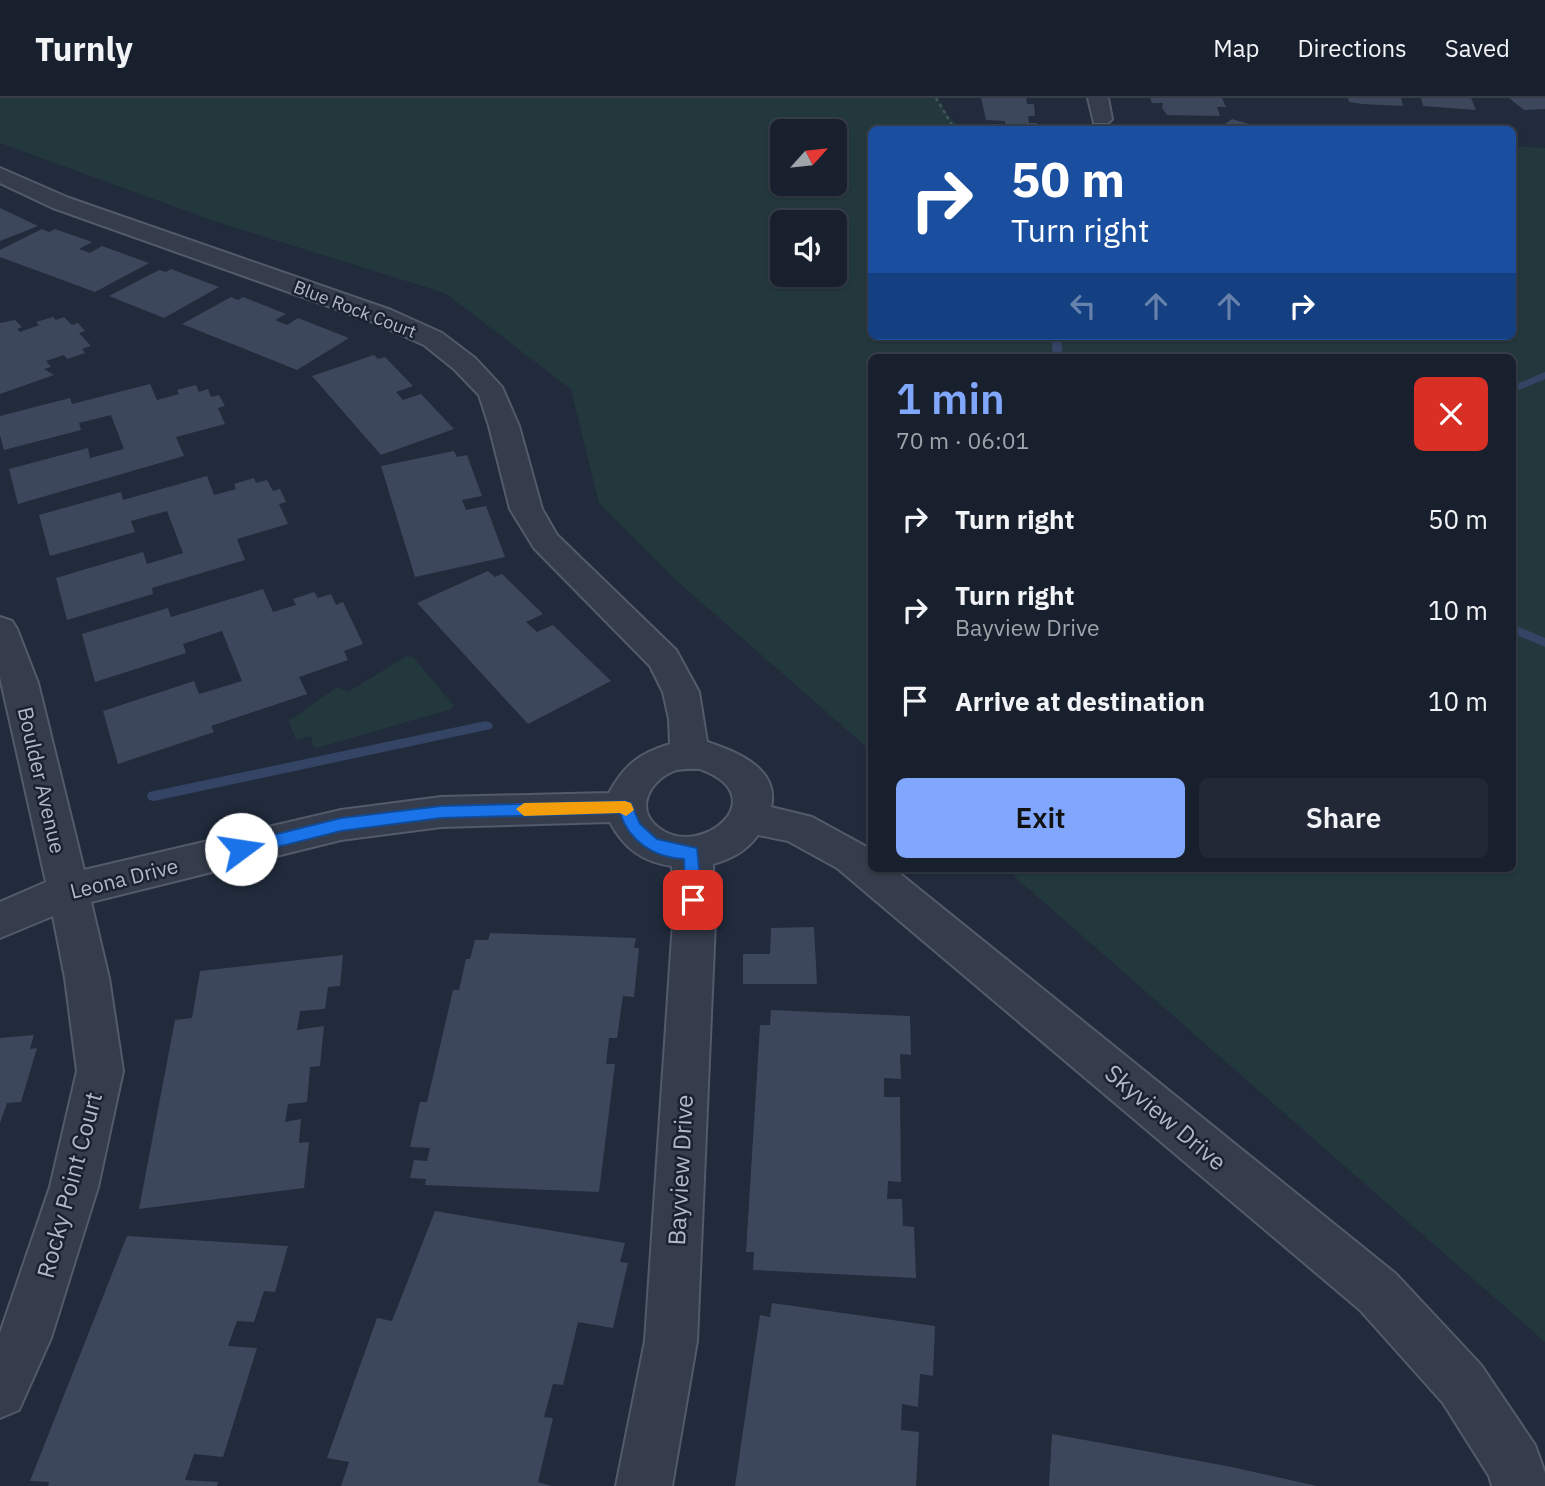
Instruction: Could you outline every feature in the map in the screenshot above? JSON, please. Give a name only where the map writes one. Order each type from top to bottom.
[{"type":"street","name":"Blue Rock Court","points":[[0,175],[61,203],[382,316],[433,339],[466,364],[492,393],[504,426],[526,509],[545,541],[664,659],[681,692],[687,719],[689,755]]},
{"type":"street","name":"Boulder Avenue","points":[[0,629],[20,683],[67,891]]},
{"type":"street","points":[[689,755],[715,758],[746,777],[754,797],[751,818],[734,838],[722,845],[692,852],[677,852],[651,844],[633,827],[625,807],[631,785],[639,775],[662,761],[689,755]]},
{"type":"street","name":"Leona Drive","points":[[0,921],[67,891],[341,825],[441,812],[625,807]]},
{"type":"street","name":"Skyview Drive","points":[[751,818],[798,828],[851,857],[868,871]]},
{"type":"street","name":"Bayview Drive","points":[[644,1486],[671,1341],[694,922],[692,852]]},
{"type":"street","name":"Skyview Drive","points":[[869,872],[1378,1292],[1462,1384],[1514,1465],[1520,1486]]},
{"type":"street","name":"Rocky Point Court","points":[[0,1391],[25,1338],[74,1187],[100,1071],[88,978],[67,891]]},
{"type":"path","points":[[936,98],[940,110],[952,126]]},
{"type":"green space","points":[[0,98],[938,98],[950,118],[959,126],[868,126],[868,340],[1516,340],[1516,146],[1545,148],[1545,1342],[1010,872],[1516,872],[1516,354],[868,354],[868,748],[676,580],[599,503],[571,389],[445,293],[214,221],[0,143]]},
{"type":"green space","points":[[407,656],[413,657],[454,706],[451,709],[317,748],[313,746],[311,736],[296,740],[289,721],[337,687],[348,692]]},
{"type":"building","points":[[981,98],[1026,98],[1027,104],[1034,104],[1035,116],[1028,116],[1029,123],[1037,123],[1037,126],[1005,126],[1005,121],[986,120]]},
{"type":"building","points":[[1150,98],[1222,98],[1226,107],[1217,107],[1220,116],[1167,115],[1162,108],[1163,103],[1152,103]]},
{"type":"building","points":[[1348,98],[1401,98],[1403,106],[1362,104],[1349,102]]},
{"type":"building","points":[[1421,98],[1471,98],[1476,110],[1423,106]]},
{"type":"building","points":[[1509,98],[1545,98],[1545,109],[1524,110]]},
{"type":"building","points":[[1232,119],[1256,126],[1222,126]]},
{"type":"building","points":[[0,208],[38,226],[0,241]]},
{"type":"building","points":[[42,229],[49,232],[55,229],[92,242],[79,249],[90,253],[102,246],[149,263],[95,292],[0,257],[0,250]]},
{"type":"building","points":[[171,269],[219,287],[164,318],[109,296],[159,270],[166,272]]},
{"type":"building","points":[[231,297],[238,300],[243,297],[286,314],[275,320],[287,325],[298,318],[349,338],[297,370],[182,324]]},
{"type":"building","points":[[53,317],[56,320],[64,317],[72,325],[78,323],[85,331],[79,333],[91,346],[82,349],[85,353],[67,359],[64,355],[46,361],[51,367],[44,369],[54,375],[0,394],[0,323],[15,320],[22,327],[17,329],[20,332],[39,325],[36,322]]},
{"type":"building","points":[[374,355],[378,359],[385,357],[413,386],[396,392],[403,400],[421,394],[454,429],[381,455],[312,376]]},
{"type":"building","points":[[150,384],[157,400],[179,394],[177,390],[196,385],[199,392],[208,389],[211,397],[219,395],[225,406],[218,408],[225,424],[176,437],[184,456],[18,504],[9,469],[88,448],[90,458],[124,449],[111,415],[79,423],[81,430],[4,450],[0,435],[0,416],[70,398],[72,404]]},
{"type":"building","points":[[454,451],[457,457],[467,455],[482,496],[462,500],[466,510],[486,506],[505,557],[415,577],[381,466]]},
{"type":"building","points":[[207,476],[214,495],[236,489],[234,484],[254,478],[256,483],[267,480],[273,491],[280,489],[286,502],[279,504],[288,524],[237,539],[245,560],[152,588],[153,594],[67,620],[56,578],[143,552],[147,564],[183,553],[167,511],[131,521],[135,532],[50,556],[39,515],[121,492],[123,500]]},
{"type":"building","points":[[488,571],[495,577],[502,574],[543,614],[526,622],[537,632],[553,625],[611,681],[528,724],[417,603]]},
{"type":"building","points":[[263,589],[273,612],[296,605],[293,599],[314,592],[318,598],[331,594],[336,605],[343,602],[363,644],[344,651],[348,660],[299,677],[307,694],[211,726],[214,732],[118,764],[103,711],[194,681],[199,694],[242,681],[222,631],[183,644],[186,653],[95,682],[82,634],[168,608],[171,617]]},
{"type":"building","points":[[814,927],[817,984],[743,984],[743,954],[770,954],[771,928]]},
{"type":"building","points":[[490,933],[636,938],[634,948],[639,948],[634,997],[623,996],[617,1038],[609,1038],[606,1064],[615,1064],[599,1192],[425,1185],[426,1179],[410,1178],[414,1160],[427,1161],[430,1148],[410,1147],[420,1102],[427,1102],[453,990],[459,990],[466,959],[470,959],[475,940],[488,940]]},
{"type":"building","points":[[343,955],[340,986],[328,987],[325,1009],[300,1011],[297,1030],[324,1026],[320,1066],[310,1067],[307,1102],[288,1104],[285,1122],[301,1119],[299,1143],[309,1142],[304,1188],[139,1209],[175,1020],[192,1018],[200,971]]},
{"type":"building","points":[[771,1010],[910,1016],[911,1055],[900,1054],[901,1079],[884,1078],[884,1097],[900,1097],[901,1182],[888,1181],[887,1199],[902,1199],[903,1226],[914,1227],[916,1278],[753,1270],[754,1252],[746,1252],[760,1025],[770,1025]]},
{"type":"building","points":[[34,1035],[30,1049],[37,1048],[21,1102],[7,1103],[0,1123],[0,1038]]},
{"type":"building","points":[[435,1211],[625,1243],[620,1262],[628,1263],[613,1328],[578,1322],[563,1385],[553,1384],[544,1417],[553,1418],[538,1482],[552,1486],[341,1486],[349,1462],[327,1458],[377,1318],[392,1321]]},
{"type":"building","points":[[127,1236],[288,1246],[275,1292],[264,1291],[254,1322],[237,1321],[228,1346],[257,1348],[223,1457],[194,1454],[185,1480],[218,1482],[217,1486],[48,1486],[49,1482],[30,1481]]},
{"type":"building","points":[[772,1303],[935,1326],[933,1376],[920,1374],[918,1407],[902,1404],[901,1430],[919,1432],[916,1486],[735,1486],[760,1315],[770,1317]]},
{"type":"building","points":[[1052,1434],[1227,1466],[1317,1486],[1049,1486]]},
{"type":"waterway","points":[[1056,340],[1058,354]]},
{"type":"waterway","points":[[1516,388],[1545,375]]},
{"type":"waterway","points":[[1516,630],[1545,643]]},
{"type":"waterway","points":[[154,796],[486,726]]},
{"type":"slow traffic","points":[[524,809],[625,807],[626,810]]},
{"type":"route","points":[[241,849],[341,825],[441,812],[625,807],[627,818],[633,827],[651,844],[677,852],[692,852],[693,900]]}]
